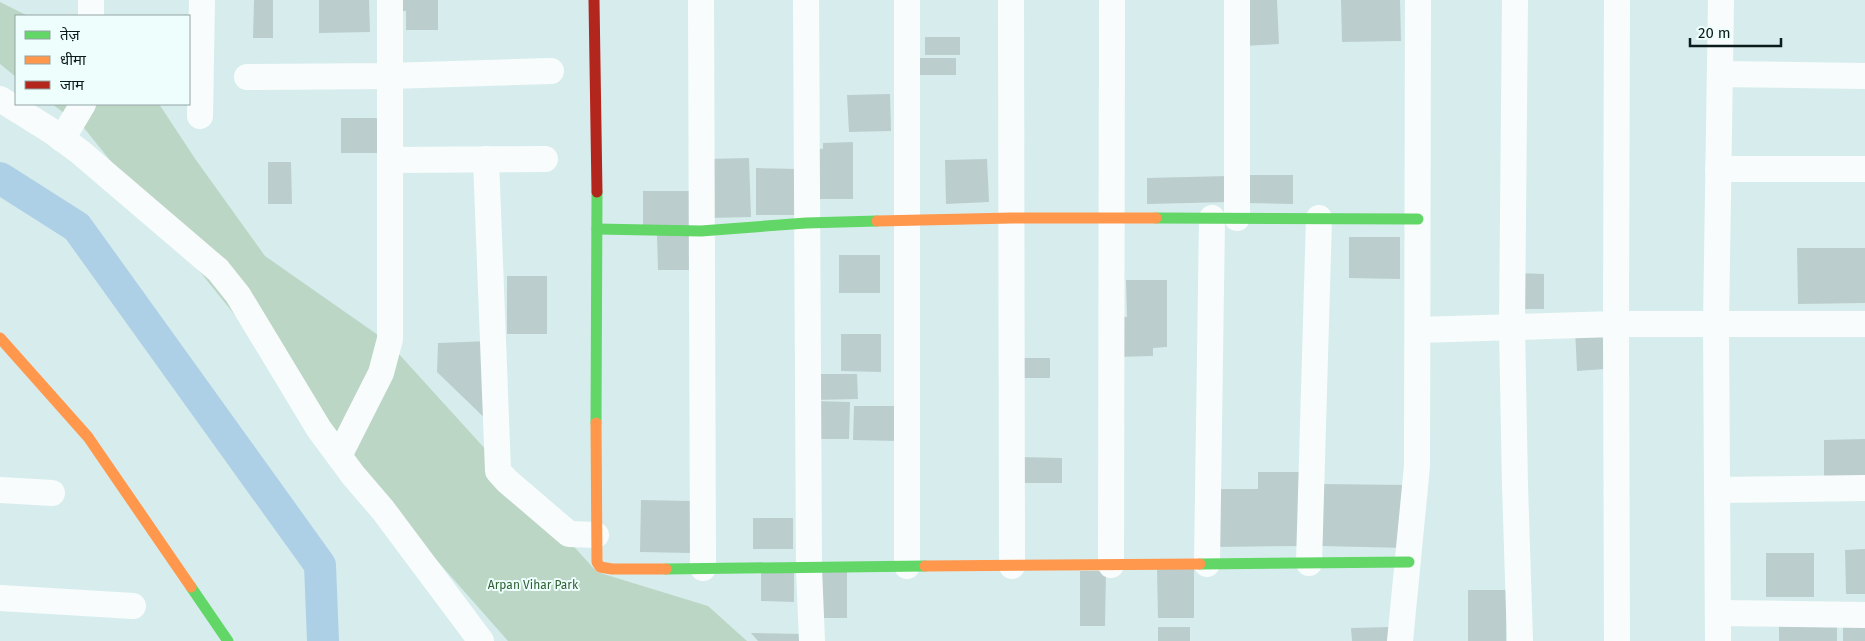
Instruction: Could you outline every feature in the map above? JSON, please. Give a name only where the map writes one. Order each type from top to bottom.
[{"type":"street","points":[[91,0],[91,15]]},
{"type":"street","points":[[200,116],[202,0]]},
{"type":"street","points":[[339,456],[381,373],[390,339],[390,0]]},
{"type":"street","points":[[594,0],[597,229],[596,536],[597,562],[600,567],[809,568],[1409,562]]},
{"type":"street","points":[[701,0],[703,568]]},
{"type":"street","points":[[806,0],[809,568],[812,641]]},
{"type":"street","points":[[907,0],[908,566]]},
{"type":"street","points":[[1011,0],[1012,566]]},
{"type":"street","points":[[1111,565],[1112,0]]},
{"type":"street","points":[[1207,564],[1237,0]]},
{"type":"street","points":[[1400,641],[1417,466],[1418,0]]},
{"type":"street","points":[[1515,0],[1512,327],[1520,641]]},
{"type":"street","points":[[1617,0],[1617,641]]},
{"type":"street","points":[[1718,641],[1716,324],[1721,0]]},
{"type":"street","points":[[247,77],[390,76],[551,71]]},
{"type":"street","points":[[1720,74],[1865,76]]},
{"type":"street","points":[[0,99],[80,152],[218,270],[238,295],[319,430],[383,510],[480,641]]},
{"type":"street","points":[[62,139],[81,105]]},
{"type":"street","points":[[390,160],[545,159]]},
{"type":"street","points":[[486,160],[498,471],[507,481],[569,534],[596,536]]},
{"type":"street","points":[[1718,169],[1865,169]]},
{"type":"street","points":[[1309,564],[1319,218]]},
{"type":"street","points":[[597,229],[701,231],[806,223],[907,219],[1418,219]]},
{"type":"street","points":[[1418,330],[1616,324],[1865,324]]},
{"type":"street","points":[[0,338],[88,437],[228,641]]},
{"type":"street","points":[[1717,490],[1865,488]]},
{"type":"street","points":[[0,490],[52,493]]},
{"type":"street","points":[[0,598],[133,606]]},
{"type":"street","points":[[1718,613],[1865,615]]},
{"type":"green space","points":[[0,2],[26,15],[15,15],[15,76],[0,64]]},
{"type":"green space","name":"Arpan Vihar Park","points":[[53,105],[160,105],[196,160],[265,256],[388,342],[597,572],[708,606],[747,641],[508,641],[388,505],[84,128]]},
{"type":"building","points":[[254,0],[273,0],[273,38],[253,38]]},
{"type":"building","points":[[319,0],[369,0],[370,32],[319,33]]},
{"type":"building","points":[[399,0],[438,0],[438,30],[406,30],[406,11],[399,11]]},
{"type":"building","points":[[1241,0],[1277,0],[1279,44],[1242,46]]},
{"type":"building","points":[[1341,0],[1400,0],[1401,41],[1342,42]]},
{"type":"building","points":[[925,37],[960,37],[960,55],[925,55]]},
{"type":"building","points":[[911,58],[956,58],[956,75],[911,75]]},
{"type":"building","points":[[890,94],[891,131],[849,132],[847,95]]},
{"type":"building","points":[[341,118],[385,118],[385,153],[341,153]]},
{"type":"building","points":[[853,142],[853,199],[808,199],[808,148],[823,149],[823,143]]},
{"type":"building","points":[[749,158],[751,217],[708,218],[706,159]]},
{"type":"building","points":[[987,159],[989,202],[946,204],[945,160]]},
{"type":"building","points":[[268,162],[291,162],[292,204],[268,204]]},
{"type":"building","points":[[756,168],[799,169],[799,215],[756,215]]},
{"type":"building","points":[[1246,175],[1293,175],[1293,204],[1245,203]]},
{"type":"building","points":[[1229,176],[1230,202],[1147,204],[1147,178]]},
{"type":"building","points":[[643,191],[698,191],[698,228],[643,227]]},
{"type":"building","points":[[699,234],[699,270],[658,270],[657,235]]},
{"type":"building","points":[[1349,237],[1400,237],[1400,279],[1349,278]]},
{"type":"building","points":[[1797,248],[1865,248],[1865,303],[1798,304]]},
{"type":"building","points":[[839,255],[880,255],[880,293],[839,293]]},
{"type":"building","points":[[1518,273],[1544,274],[1544,309],[1518,309]]},
{"type":"building","points":[[507,276],[547,276],[547,334],[507,334]]},
{"type":"building","points":[[1126,280],[1167,280],[1167,347],[1153,348],[1153,356],[1116,357],[1116,316],[1127,317]]},
{"type":"building","points":[[1602,327],[1605,369],[1577,371],[1575,328]]},
{"type":"building","points":[[841,334],[881,334],[881,372],[841,371]]},
{"type":"building","points":[[491,341],[494,427],[437,372],[438,343]]},
{"type":"building","points":[[1017,358],[1050,358],[1050,378],[1017,378]]},
{"type":"building","points":[[818,374],[857,374],[858,399],[812,400]]},
{"type":"building","points":[[812,401],[850,402],[849,439],[811,439]]},
{"type":"building","points":[[854,406],[897,406],[897,441],[853,440]]},
{"type":"building","points":[[1865,439],[1865,478],[1824,478],[1824,440]]},
{"type":"building","points":[[1019,457],[1062,458],[1062,483],[1019,483]]},
{"type":"building","points":[[1258,472],[1303,472],[1303,546],[1214,547],[1213,489],[1258,489]]},
{"type":"building","points":[[1323,484],[1408,485],[1407,548],[1322,546]]},
{"type":"building","points":[[641,500],[691,501],[690,553],[640,552]]},
{"type":"building","points":[[753,518],[793,518],[793,549],[753,549]]},
{"type":"building","points":[[1865,549],[1865,594],[1846,594],[1845,550]]},
{"type":"building","points":[[1766,553],[1814,553],[1814,597],[1766,597]]},
{"type":"building","points":[[1157,568],[1194,568],[1194,618],[1158,618]]},
{"type":"building","points":[[794,570],[794,602],[761,601],[761,571]]},
{"type":"building","points":[[814,571],[847,571],[847,618],[814,618]]},
{"type":"building","points":[[1080,571],[1106,571],[1105,626],[1080,626]]},
{"type":"building","points":[[1468,590],[1507,590],[1506,641],[1468,641]]},
{"type":"building","points":[[1779,623],[1837,624],[1837,641],[1779,641]]},
{"type":"building","points":[[1843,623],[1865,623],[1865,641],[1843,641]]},
{"type":"building","points":[[1158,627],[1190,627],[1190,641],[1158,641]]},
{"type":"building","points":[[1391,627],[1391,641],[1352,641],[1351,628]]},
{"type":"building","points":[[751,633],[807,634],[807,641],[758,641]]},
{"type":"waterway","points":[[0,178],[77,227],[320,565],[323,641]]},
{"type":"traffic: fast","points":[[596,423],[597,192]]},
{"type":"traffic: fast","points":[[1156,218],[1418,219]]},
{"type":"traffic: fast","points":[[597,229],[701,231],[806,223],[877,221]]},
{"type":"traffic: fast","points":[[1200,564],[1409,562]]},
{"type":"traffic: fast","points":[[666,569],[925,566]]},
{"type":"traffic: fast","points":[[191,587],[228,641]]},
{"type":"traffic: slow","points":[[877,221],[1012,218],[1156,218]]},
{"type":"traffic: slow","points":[[0,338],[88,437],[191,587]]},
{"type":"traffic: slow","points":[[596,423],[597,562],[600,567],[612,569],[666,569]]},
{"type":"traffic: slow","points":[[925,566],[1200,564]]},
{"type":"traffic: jam","points":[[594,0],[597,192]]}]
